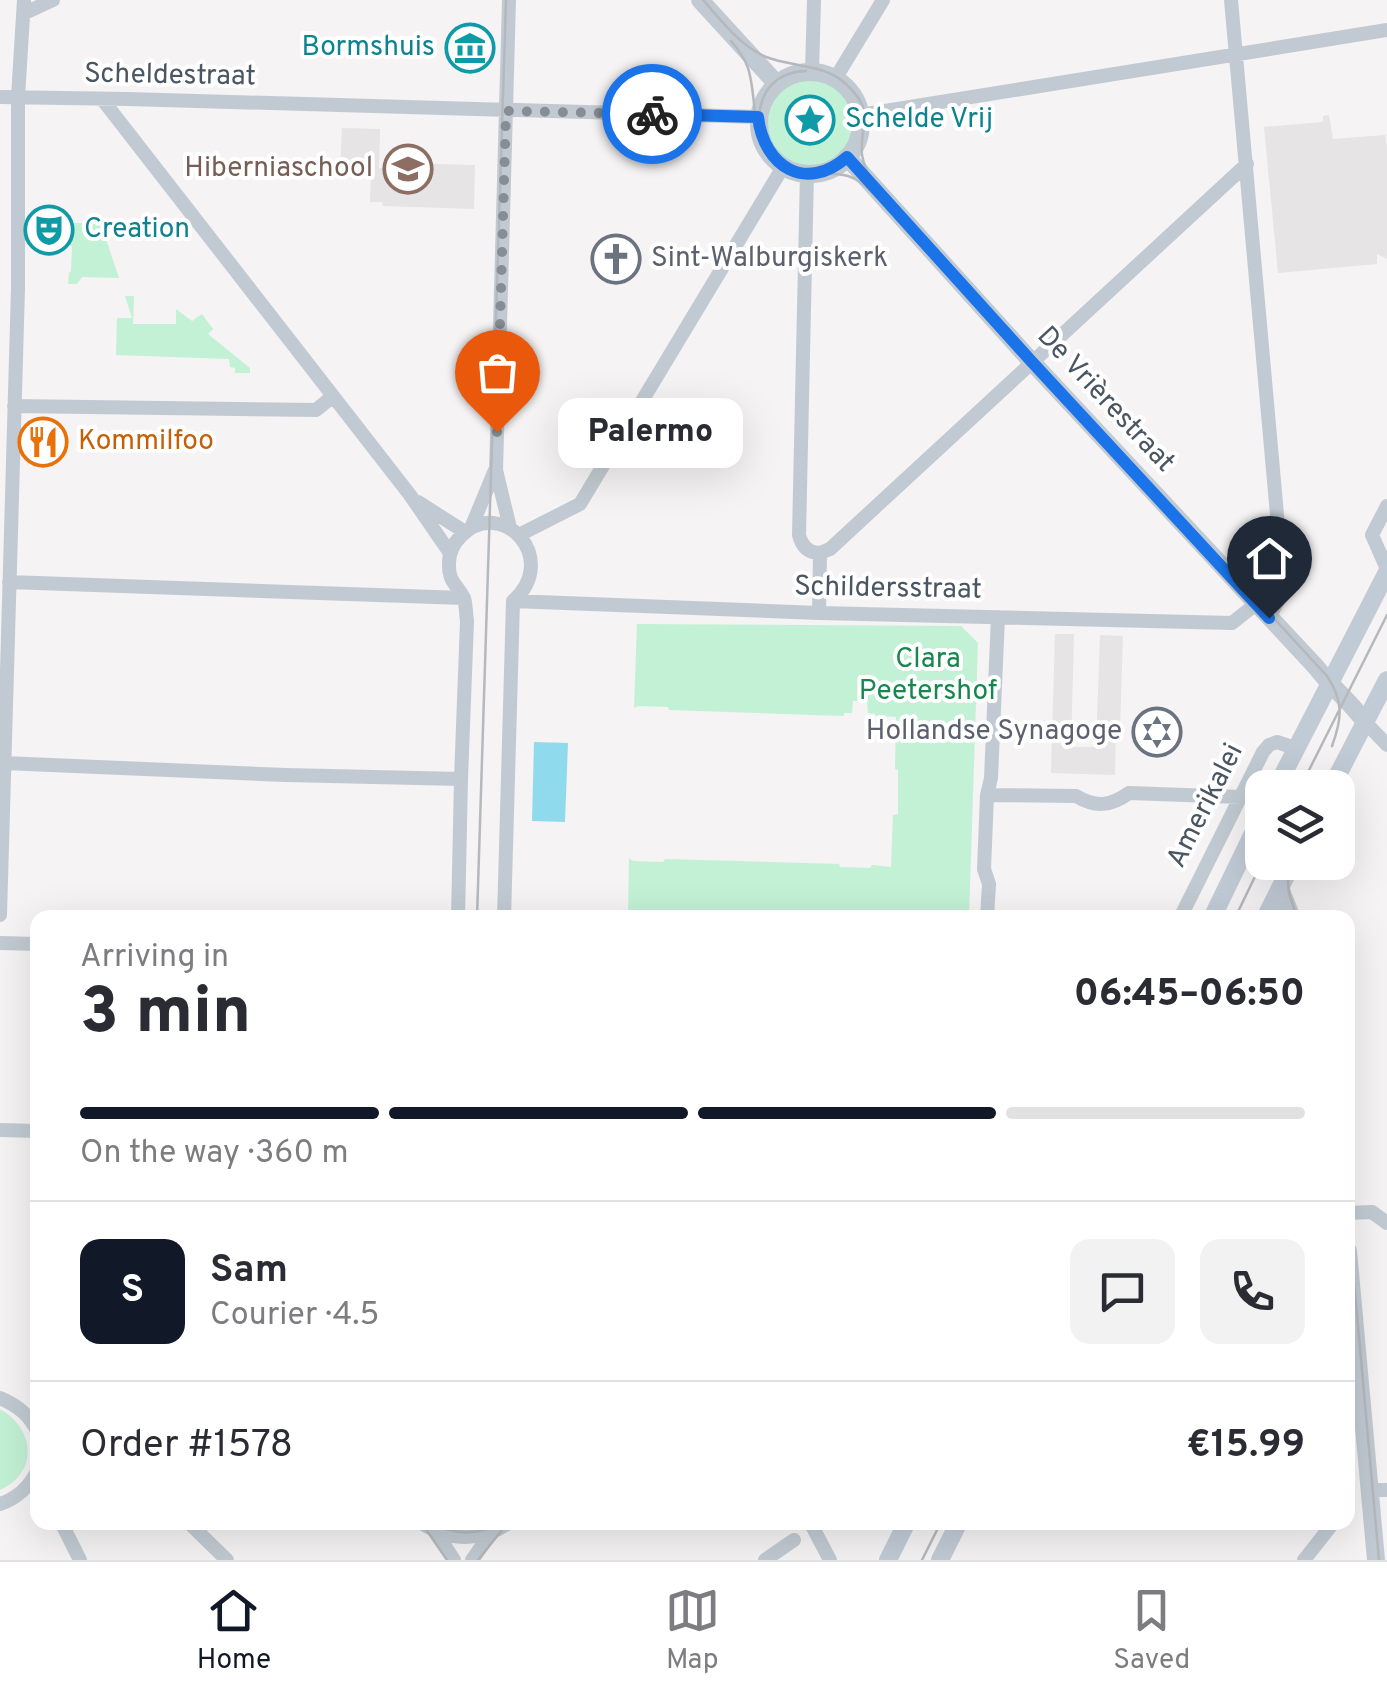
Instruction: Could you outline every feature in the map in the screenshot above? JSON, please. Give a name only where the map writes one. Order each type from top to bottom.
[{"type":"main road","name":"Amerikalei","points":[[1285,770],[1387,571]]},
{"type":"main road","points":[[1341,770],[1387,680]]},
{"type":"main road","name":"Amerikalei","points":[[1216,910],[1245,850]]},
{"type":"main road","points":[[1269,910],[1284,880]]},
{"type":"main road","points":[[888,1560],[903,1530]]},
{"type":"main road","points":[[940,1560],[955,1530]]},
{"type":"street","points":[[0,914],[18,288],[18,97],[24,7],[53,0]]},
{"type":"street","points":[[504,910],[513,602],[532,571],[530,552],[514,532],[496,470],[509,0]]},
{"type":"street","points":[[700,0],[778,84]]},
{"type":"street","points":[[812,72],[814,0]]},
{"type":"street","points":[[835,79],[883,0]]},
{"type":"street","points":[[1231,0],[1282,593],[1262,611]]},
{"type":"street","points":[[860,115],[1387,30]]},
{"type":"street","points":[[812,72],[843,84],[860,115],[857,142],[847,157],[829,170],[807,174],[783,168],[767,150],[758,117],[778,84],[793,75],[812,72]]},
{"type":"street","name":"Scheldestraat","points":[[0,98],[758,117]]},
{"type":"street","points":[[102,99],[410,495],[450,553]]},
{"type":"street","name":"De Vrièrestraat","points":[[847,157],[1365,722]]},
{"type":"street","points":[[807,174],[799,528],[800,542],[809,551],[820,553],[830,549],[1246,164]]},
{"type":"street","points":[[410,495],[468,530],[490,523],[514,532],[580,504],[783,168]]},
{"type":"street","points":[[14,406],[316,410],[332,397]]},
{"type":"street","points":[[458,910],[467,621],[464,598],[450,576],[450,553],[468,530],[496,470]]},
{"type":"street","name":"Amerikalei","points":[[1387,506],[1372,534],[1387,571]]},
{"type":"street","points":[[819,613],[820,553]]},
{"type":"street","points":[[9,582],[464,598]]},
{"type":"street","name":"Schildersstraat","points":[[513,602],[1232,623],[1262,611]]},
{"type":"street","points":[[987,910],[989,884],[984,869],[998,616]]},
{"type":"street","points":[[1365,722],[1387,745]]},
{"type":"street","name":"Amerikalei","points":[[1184,910],[1269,745],[1281,742],[1296,748]]},
{"type":"street","points":[[4,763],[461,779]]},
{"type":"street","points":[[987,795],[1076,796],[1088,803],[1115,803],[1129,793],[1240,797]]},
{"type":"street","points":[[1280,888],[1289,910]]},
{"type":"street","points":[[0,942],[30,944]]},
{"type":"street","points":[[0,1130],[30,1131]]},
{"type":"street","points":[[1355,1212],[1372,1212],[1387,1223]]},
{"type":"street","points":[[1355,1306],[1378,1490],[1376,1560]]},
{"type":"street","points":[[0,1398],[30,1419]]},
{"type":"street","points":[[0,1504],[30,1485]]},
{"type":"street","points":[[65,1530],[80,1560]]},
{"type":"street","points":[[196,1530],[227,1560]]},
{"type":"street","points":[[433,1530],[458,1537],[481,1536],[496,1530]]},
{"type":"street","points":[[814,1530],[830,1560]]},
{"type":"street","points":[[1304,1560],[1328,1530]]},
{"type":"street","points":[[436,1532],[454,1560]]},
{"type":"street","points":[[472,1560],[491,1533]]},
{"type":"street","points":[[765,1560],[794,1540]]},
{"type":"shaded area","points":[[1329,115],[1333,139],[1385,135],[1387,259],[1377,254],[1377,264],[1278,273],[1264,127],[1323,122],[1323,116]]},
{"type":"shaded area","name":"Hiberniaschool","points":[[342,128],[380,129],[379,168],[402,168],[403,163],[475,165],[474,209],[383,206],[382,202],[370,202],[371,171],[340,170]]},
{"type":"shaded area","points":[[1055,634],[1074,634],[1071,747],[1096,747],[1100,635],[1123,636],[1115,775],[1051,773]]},
{"type":"green space","points":[[813,74],[838,83],[850,95],[857,111],[857,132],[850,148],[838,160],[815,170],[794,167],[778,155],[768,137],[765,116],[770,96],[786,81]],"holes":[[[811,96],[835,122],[809,145],[785,118]]]},
{"type":"green space","points":[[73,223],[101,224],[119,278],[82,277],[77,284],[68,284]]},
{"type":"green space","points":[[125,296],[134,296],[133,324],[176,324],[176,309],[192,321],[202,314],[213,329],[208,334],[250,368],[250,373],[235,373],[229,359],[116,355],[117,318],[132,318]]},
{"type":"green space","name":"Clara Peetershof","points":[[637,624],[961,626],[978,643],[969,910],[628,910],[629,858],[891,867],[893,815],[898,814],[896,717],[868,713],[867,701],[853,701],[852,713],[844,716],[634,708]]},
{"type":"green space","points":[[0,1409],[20,1428],[28,1450],[21,1473],[0,1490]]},
{"type":"water","points":[[534,742],[568,743],[565,822],[532,821]]},
{"type":"tram line","points":[[477,910],[506,0]]},
{"type":"tram line","points":[[703,0],[731,32],[757,52],[828,73],[855,94],[865,119],[863,160],[879,190],[1327,676],[1340,710],[1332,746]]},
{"type":"tram line","points":[[731,41],[748,68],[758,133],[769,156],[786,170],[852,177],[874,194]]},
{"type":"tram line","points":[[759,117],[763,98],[772,84],[787,75],[806,71]]},
{"type":"tram line","points":[[1309,770],[1387,615]]},
{"type":"tram line","points":[[1239,910],[1253,880]]},
{"type":"tram line","points":[[1288,880],[1294,910]]},
{"type":"tram line","points":[[1355,1293],[1379,1560]]},
{"type":"tram line","points":[[426,1530],[447,1560]]},
{"type":"tram line","points":[[453,1530],[485,1530]]},
{"type":"tram line","points":[[478,1560],[502,1530]]},
{"type":"tram line","points":[[922,1560],[937,1530]]},
{"type":"way so far","points":[[497,432],[506,111],[652,114]]},
{"type":"place","name":"Bormshuis","points":[[470,48]]},
{"type":"place","name":"Schelde Vrij","points":[[810,120]]},
{"type":"place","name":"Hiberniaschool","points":[[408,169]]},
{"type":"place","name":"Creation","points":[[49,230]]},
{"type":"place","name":"Sint-Walburgiskerk","points":[[616,259]]},
{"type":"place","name":"Palermo","points":[[497,432]]},
{"type":"place","name":"Kommilfoo","points":[[43,442]]},
{"type":"place","name":"Hollandse Synagoge","points":[[1157,732]]},
{"type":"route","points":[[652,114],[758,117],[767,150],[783,168],[807,174],[829,170],[847,157],[1269,618]]}]
